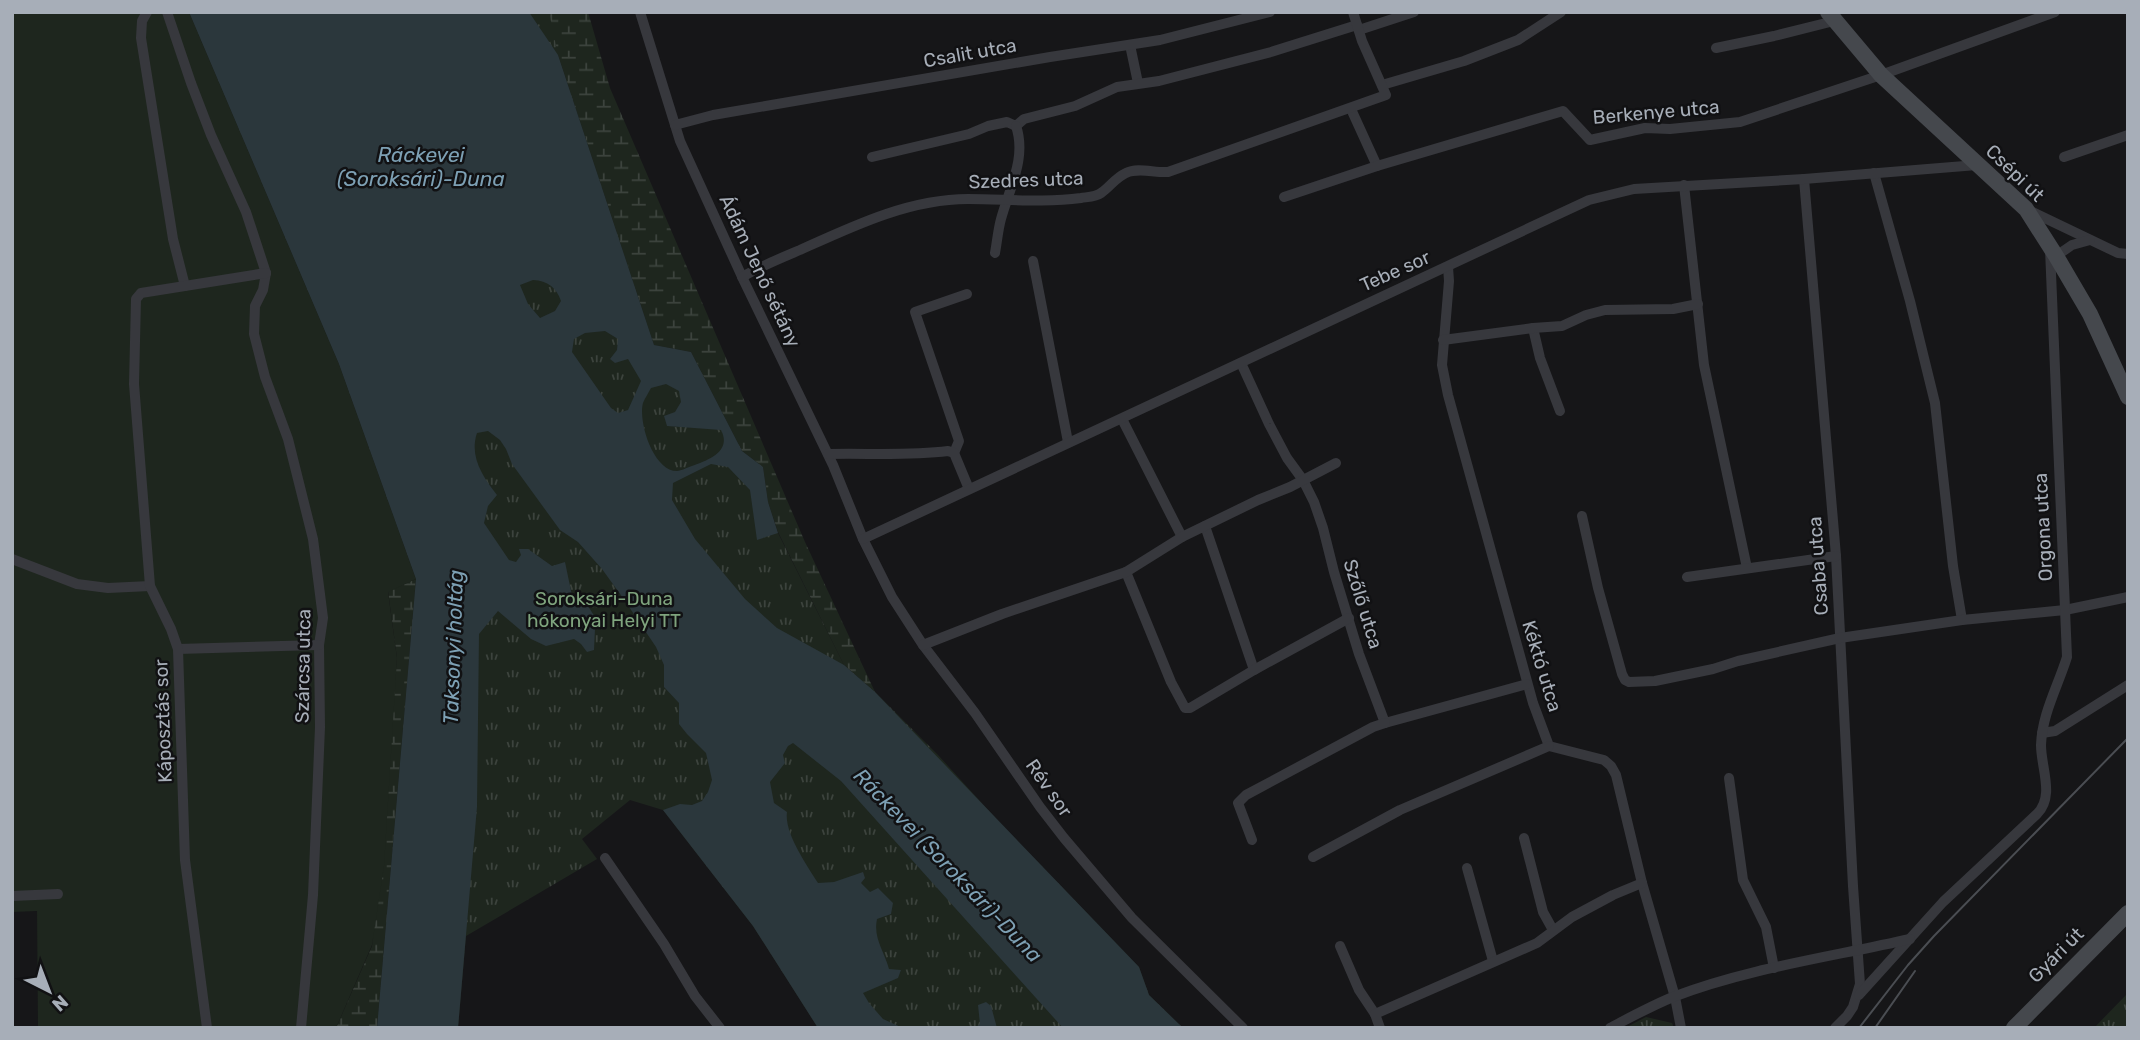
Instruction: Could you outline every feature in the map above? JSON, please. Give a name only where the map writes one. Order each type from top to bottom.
[{"type":"street","points":[[147,12],[142,21],[141,38],[173,239],[184,286],[266,272],[246,212],[191,83],[167,12]]},
{"type":"street","name":"Ádám Jenő sétány","points":[[640,12],[680,141],[828,454],[863,539]]},
{"type":"street","name":"Csalit utca","points":[[675,125],[713,115],[1160,40],[1270,12]]},
{"type":"street","points":[[1353,12],[1384,90]]},
{"type":"street","points":[[1016,126],[1024,119],[1075,106],[1117,87],[1159,81],[1414,12]]},
{"type":"street","name":"Szedres utca","points":[[742,277],[764,264],[851,226],[894,211],[968,199],[1008,201],[1095,196],[1127,172],[1168,172],[1294,126],[1351,109],[1384,90],[1507,44],[1539,28],[1562,12]]},
{"type":"street","points":[[1881,75],[2055,12]]},
{"type":"street","points":[[1716,48],[1774,36],[1831,17]]},
{"type":"street","name":"Csépi út","points":[[1831,17],[1881,75],[2026,209],[2090,314],[2128,397]]},
{"type":"street","points":[[1130,45],[1139,83]]},
{"type":"street","name":"Berkenye utca","points":[[1283,197],[1563,111],[1590,140],[1645,128],[1670,130],[1740,122],[1881,75]]},
{"type":"street","points":[[1351,109],[1377,166]]},
{"type":"street","points":[[872,157],[969,134],[988,126],[1007,122],[1016,126]]},
{"type":"street","points":[[995,253],[1001,218],[1008,201],[1020,146],[1016,126]]},
{"type":"street","points":[[2064,157],[2128,135]]},
{"type":"street","name":"Tebe sor","points":[[863,539],[1589,200],[1634,189],[1977,165]]},
{"type":"street","points":[[1874,173],[1935,402],[1953,566],[1962,620]]},
{"type":"street","name":"Csaba utca","points":[[1804,179],[1836,556],[1860,984],[1857,997]]},
{"type":"street","points":[[1684,185],[1708,391],[1720,435],[1747,568]]},
{"type":"street","points":[[2026,209],[2123,254],[2128,264]]},
{"type":"street","points":[[2053,252],[2090,240]]},
{"type":"street","name":"Orgona utca","points":[[1910,939],[1956,888],[2037,814],[2046,801],[2042,733],[2046,713],[2067,657],[2053,252]]},
{"type":"street","points":[[1032,261],[1068,442]]},
{"type":"street","name":"Kéktó utca","points":[[1448,267],[1443,365],[1453,419],[1527,684],[1549,746]]},
{"type":"street","name":"Szárcsa utca","points":[[266,272],[263,290],[255,306],[254,334],[265,377],[288,439],[313,539],[323,618],[319,645],[320,727],[313,895],[301,1028]]},
{"type":"street","name":"Káposztás sor","points":[[184,286],[141,293],[136,299],[134,384],[150,586],[171,629],[177,649],[186,860],[207,1028]]},
{"type":"street","points":[[967,294],[915,313],[959,441],[954,453],[969,489]]},
{"type":"street","points":[[1443,340],[1562,326],[1605,310],[1673,309],[1698,304]]},
{"type":"street","points":[[1533,328],[1540,358],[1560,411]]},
{"type":"street","name":"Szőlő utca","points":[[1241,363],[1281,447],[1303,480],[1323,528],[1359,654],[1385,723]]},
{"type":"street","points":[[1122,419],[1182,537]]},
{"type":"street","points":[[828,454],[954,453]]},
{"type":"street","points":[[923,645],[1002,614],[1126,572],[1182,537],[1336,463]]},
{"type":"street","points":[[1582,516],[1611,637],[1622,674],[1629,682],[1655,681],[1713,669],[1840,638],[1962,620],[2065,610],[2128,597]]},
{"type":"street","points":[[1205,526],[1254,670]]},
{"type":"street","name":"Rév sor","points":[[863,539],[892,597],[923,645],[1064,838],[1132,918],[1243,1028]]},
{"type":"street","points":[[1687,577],[1836,556]]},
{"type":"street","points":[[12,559],[77,584],[108,588],[150,586]]},
{"type":"street","points":[[1126,572],[1185,708],[1190,708],[1349,618]]},
{"type":"street","points":[[177,649],[319,645]]},
{"type":"street","points":[[1252,840],[1238,803],[1246,794],[1385,723],[1527,684]]},
{"type":"street","points":[[2042,733],[2055,731],[2128,685]]},
{"type":"street","points":[[1313,857],[1400,810],[1549,746],[1604,760],[1616,775],[1681,1028]]},
{"type":"street","points":[[1729,778],[1743,880],[1766,927],[1774,968]]},
{"type":"street","points":[[1524,838],[1543,912],[1553,930]]},
{"type":"street","points":[[604,859],[664,944],[695,996],[720,1028]]},
{"type":"street","points":[[1467,868],[1493,961]]},
{"type":"street","points":[[1375,1014],[1537,943],[1582,911],[1642,883]]},
{"type":"street","points":[[12,895],[58,894]]},
{"type":"street","name":"Gyári út","points":[[2014,1028],[2128,913]]},
{"type":"street","points":[[1610,1028],[1675,997],[1774,968],[1910,939]]},
{"type":"street","points":[[1835,1028],[1847,1016],[1857,997],[1910,939]]},
{"type":"street","points":[[1340,946],[1359,990],[1375,1014],[1380,1028]]},
{"type":"green space","points":[[12,12],[189,12],[339,364],[416,579],[388,592],[397,658],[384,866],[372,945],[336,1028],[38,1028],[37,911],[12,912]]},
{"type":"green space","name":"Ráckevei (Soroksári)-Duna","points":[[189,12],[549,12],[558,55],[654,345],[691,352],[742,451],[763,467],[768,502],[778,533],[844,665],[938,755],[1139,967],[1149,995],[1183,1028],[818,1028],[753,926],[663,810],[630,800],[582,839],[597,859],[466,936],[458,1028],[377,1028],[416,579],[339,364]]},
{"type":"green space","points":[[529,12],[588,12],[610,88],[805,542],[875,692],[844,665],[778,532],[768,502],[763,467],[742,451],[691,352],[654,345],[558,55]]},
{"type":"green space","points":[[416,579],[377,1028],[336,1028],[372,946],[397,658],[388,591]]},
{"type":"green space","points":[[2128,993],[2128,1028],[2094,1028]]},
{"type":"green space","points":[[1646,1017],[1672,1023],[1674,1028],[1625,1028]]},
{"type":"water","name":"Ráckevei (Soroksári)-Duna","points":[[189,12],[529,12],[558,55],[654,345],[691,352],[742,451],[763,467],[768,502],[778,533],[757,540],[750,490],[728,467],[711,464],[673,483],[672,500],[695,539],[745,599],[777,628],[844,665],[875,692],[1139,967],[1149,995],[1183,1028],[1063,1028],[841,781],[793,743],[783,755],[785,763],[770,782],[774,803],[787,812],[793,839],[818,883],[834,882],[863,872],[865,878],[861,883],[870,892],[878,888],[893,903],[891,914],[877,919],[876,932],[889,969],[901,970],[898,978],[863,993],[883,1019],[903,1028],[818,1028],[753,926],[663,810],[702,801],[712,780],[706,753],[679,724],[679,703],[664,687],[664,665],[656,647],[602,569],[578,542],[560,530],[512,464],[500,440],[488,431],[477,433],[475,442],[479,466],[497,495],[488,506],[484,523],[509,560],[516,562],[521,555],[519,549],[528,549],[552,566],[565,562],[574,605],[588,606],[598,622],[594,650],[587,652],[574,639],[546,646],[531,639],[498,611],[479,634],[477,807],[458,1028],[377,1028],[416,579],[339,364]],"holes":[[[533,280],[551,286],[561,301],[555,311],[540,318],[528,304],[520,285]],[[605,331],[618,339],[617,350],[610,359],[615,363],[628,359],[641,381],[628,410],[618,413],[611,408],[572,352],[574,339],[585,333]],[[666,384],[679,391],[681,402],[675,412],[664,416],[667,426],[721,430],[724,444],[717,454],[679,471],[668,469],[661,463],[649,444],[643,421],[643,403],[651,388]]]},
{"type":"water","name":"Ráckevei (Soroksári)-Duna","points":[[986,1002],[991,1006],[997,1028],[975,1028],[980,1024],[978,1005]]},
{"type":"tram line","points":[[1859,1028],[1934,936],[2128,738]]},
{"type":"tram line","points":[[1875,1028],[1915,971]]},
{"type":"park label","name":"Soroksári-Duna hókonyai Helyi TT","points":[[604,609]]},
{"type":"water label","name":"Taksonyi holtág","points":[[453,647]]}]
